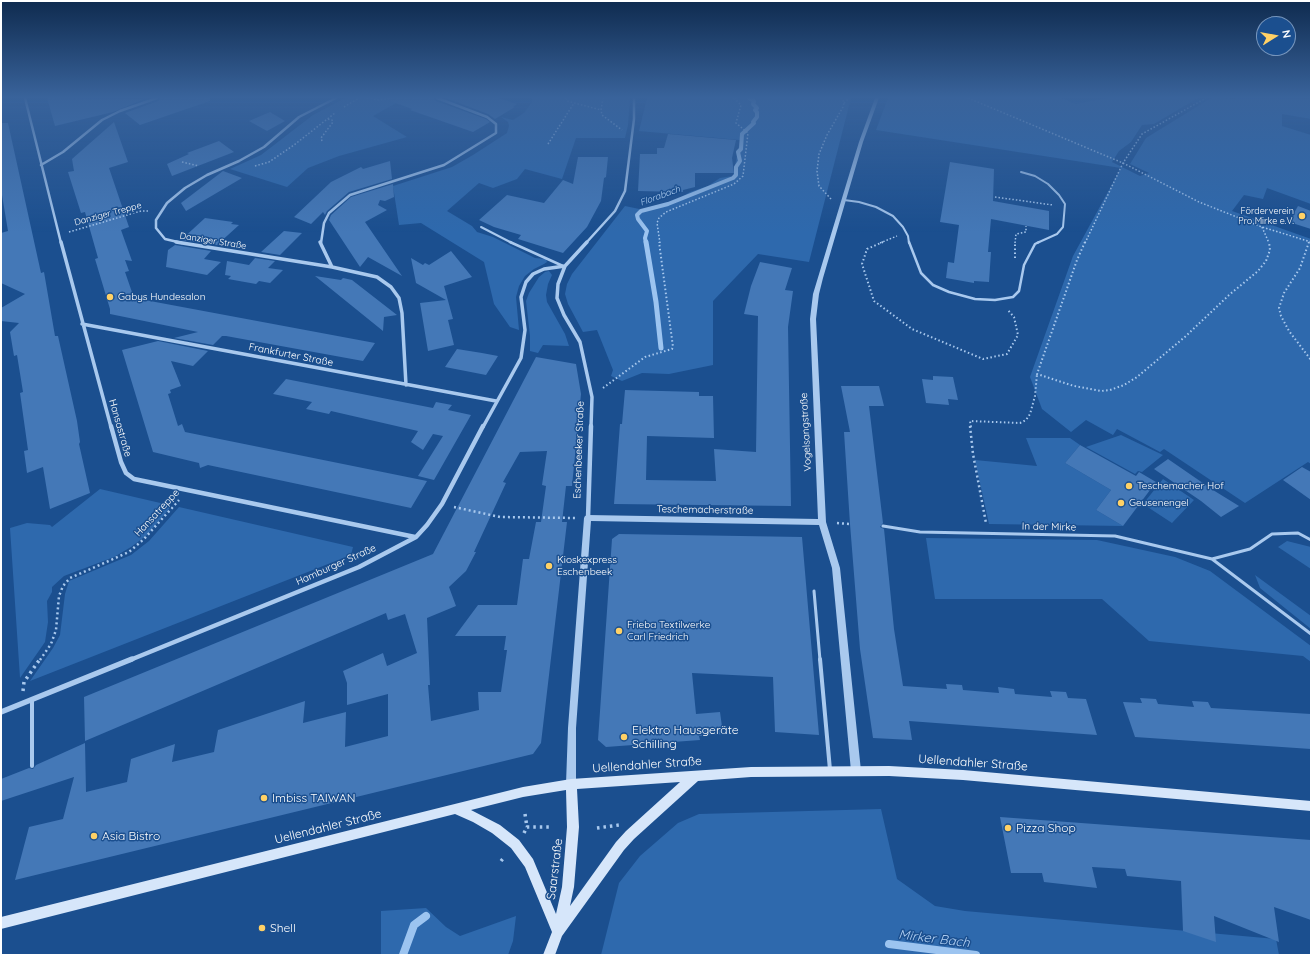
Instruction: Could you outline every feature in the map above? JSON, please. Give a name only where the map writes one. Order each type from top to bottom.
[{"type":"main road","name":"Uellendahler Straße","points":[[1,923],[523,792],[572,784],[750,772],[856,771],[963,775],[1311,806]]},
{"type":"main road","points":[[558,932],[620,846],[630,835],[695,776]]},
{"type":"main road","name":"Saarstraße","points":[[549,955],[558,932],[568,887],[573,843],[572,784]]},
{"type":"main road","points":[[456,809],[490,825],[515,844],[529,863],[558,932]]},
{"type":"street","name":"Hansastraße","points":[[36,143],[54,222],[59,235],[82,324],[121,462],[126,473],[134,479],[416,537]]},
{"type":"street","points":[[41,165],[63,152],[74,143]]},
{"type":"street","points":[[161,211],[175,196],[190,185],[207,175],[239,161],[269,143]]},
{"type":"street","points":[[406,385],[402,313],[399,298],[391,287],[377,277],[332,267],[320,242],[324,224],[329,213],[350,195],[444,165],[480,143]]},
{"type":"street","name":"Eschenbeeker Straße","points":[[572,784],[572,728],[588,518],[592,397],[580,342],[564,315],[557,298],[558,284],[565,266],[615,210],[625,191],[631,143]]},
{"type":"street","name":"Vogelsangstraße","points":[[856,771],[836,568],[822,522],[816,418],[813,319],[816,294],[820,278],[862,143]]},
{"type":"street","name":"Danziger Straße","points":[[161,211],[156,220],[156,228],[165,239],[174,242],[332,267]]},
{"type":"street","name":"Hamburger Straße","points":[[1,712],[359,567],[416,537],[427,525],[442,504],[496,401],[521,358],[525,330],[521,297],[526,282],[533,274],[544,269],[565,266]]},
{"type":"street","name":"Frankfurter Straße","points":[[82,324],[496,401]]},
{"type":"street","name":"Teschemacherstraße","points":[[588,518],[822,522]]},
{"type":"lane","points":[[844,200],[876,206],[892,216],[906,231],[910,247],[921,273],[933,285],[949,292],[975,299],[1013,298],[1019,291],[1024,265],[1035,244],[1057,234],[1063,226],[1065,207],[1059,195],[1048,184],[1035,176],[1021,172]]},
{"type":"lane","points":[[481,227],[519,247],[565,266]]},
{"type":"lane","name":"In der Mirke","points":[[883,526],[920,532],[1115,536],[1212,559],[1311,634]]},
{"type":"lane","name":"In der Mirke","points":[[1212,559],[1250,549],[1272,534],[1298,534],[1311,540]]},
{"type":"lane","points":[[814,591],[830,771]]},
{"type":"lane","points":[[32,700],[32,766]]},
{"type":"path","points":[[239,161],[255,166],[269,162],[298,143]]},
{"type":"path","points":[[592,397],[645,357],[672,349],[673,346],[657,223],[659,218],[666,212],[734,184],[740,180],[745,170],[748,143]]},
{"type":"path","points":[[825,143],[819,154],[817,171],[819,186],[831,199],[844,200]]},
{"type":"path","points":[[1074,143],[1123,163],[1199,202],[1262,227],[1310,242],[1300,268],[1284,293],[1280,308],[1281,316],[1289,331],[1311,360]]},
{"type":"path","points":[[988,534],[973,454],[970,421],[1005,423],[1020,422],[1026,420],[1030,414],[1035,396],[1037,374],[1077,260],[1123,163],[1136,143]]},
{"type":"path","points":[[995,197],[1065,207]]},
{"type":"path","name":"Danziger Treppe","points":[[59,235],[141,211],[161,211]]},
{"type":"path","points":[[1024,265],[1015,258],[1014,252],[1016,234],[1026,232],[1026,226]]},
{"type":"path","points":[[1037,374],[1074,386],[1101,391],[1110,390],[1124,385],[1137,377],[1186,336],[1229,295],[1258,271],[1266,261],[1270,250],[1269,242],[1262,227]]},
{"type":"path","points":[[906,231],[867,249],[862,264],[874,300],[912,329],[983,359],[1007,354],[1018,335],[1014,317],[999,299]]},
{"type":"path","name":"Hansatreppe","points":[[24,682],[51,644],[56,630],[59,596],[63,586],[70,578],[129,552],[144,539],[188,490]]},
{"type":"path","points":[[458,508],[500,517],[567,518]]},
{"type":"path","points":[[524,834],[526,827],[525,814]]},
{"type":"path","points":[[597,828],[624,824]]},
{"type":"path","points":[[526,827],[551,827]]},
{"type":"shaded area","points":[[277,143],[387,143],[339,156],[308,168],[287,187],[230,169],[261,155]]},
{"type":"shaded area","points":[[492,143],[574,143],[562,179],[525,169],[517,179],[493,188],[479,183],[447,211],[472,226],[477,232],[493,237],[535,258],[546,259],[547,262],[525,276],[519,286],[516,297],[519,330],[510,327],[494,304],[484,262],[421,223],[399,225],[393,186],[452,167]]},
{"type":"shaded area","points":[[739,143],[840,143],[809,262],[758,254],[713,301],[713,365],[669,374],[642,373],[622,381],[611,376],[613,370],[597,330],[583,332],[568,304],[565,294],[567,284],[572,274],[625,206],[644,210],[666,206],[690,192],[708,186],[720,178],[733,176]]},
{"type":"shaded area","points":[[957,143],[1130,143],[1119,151],[1112,162],[1140,176],[1149,173],[1130,164],[1143,143],[1311,143],[1311,204],[1267,188],[1263,199],[1244,195],[1232,211],[1311,239],[1311,464],[1308,462],[1245,503],[1164,449],[1160,452],[1117,429],[1113,435],[1086,420],[1071,432],[1042,409],[1030,377],[1073,256],[1121,168]]},
{"type":"shaded area","points":[[549,271],[552,275],[548,284],[546,295],[547,302],[565,334],[569,346],[543,345],[538,353],[530,351],[526,301],[539,277],[545,272]]},
{"type":"shaded area","points":[[1121,435],[1163,455],[1142,472],[1138,471],[1135,474],[1086,447]]},
{"type":"shaded area","points":[[1026,438],[1070,438],[1080,445],[1065,463],[1111,490],[1096,510],[1123,526],[989,524],[975,460],[1037,466]]},
{"type":"shaded area","points":[[1163,479],[1194,500],[1172,523],[1143,504]]},
{"type":"shaded area","points":[[100,489],[169,505],[169,509],[147,535],[131,547],[114,557],[64,576],[52,587],[52,592],[47,601],[48,622],[45,642],[20,678],[10,528],[27,523],[50,525],[52,527]]},
{"type":"shaded area","points":[[179,507],[353,547],[351,555],[30,681],[53,648],[60,635],[65,594],[69,581],[131,555],[149,541]]},
{"type":"shaded area","points":[[926,538],[1097,540],[1175,557],[1210,571],[1311,646],[1311,662],[1303,656],[1149,641],[1102,599],[935,599]]},
{"type":"shaded area","points":[[1287,541],[1311,547],[1311,569],[1278,547]]},
{"type":"shaded area","points":[[1255,575],[1311,616],[1311,629],[1260,588]]},
{"type":"shaded area","points":[[881,809],[897,879],[935,906],[965,911],[1276,939],[1279,955],[601,955],[619,883],[640,856],[678,823],[699,814]]},
{"type":"shaded area","points":[[426,908],[446,927],[460,936],[516,916],[513,941],[508,955],[381,955],[381,911]]},
{"type":"building","points":[[1,143],[12,143],[41,273],[44,272],[55,336],[58,336],[77,421],[79,444],[90,493],[50,509],[43,467],[27,473],[24,451],[28,450],[20,393],[23,392],[17,355],[14,356],[10,332],[19,323],[1,321],[1,308],[25,294],[1,283],[1,233],[8,231],[1,189]]},
{"type":"building","points":[[91,143],[121,143],[128,162],[109,168],[129,227],[121,230],[132,261],[125,260],[129,271],[125,272],[134,298],[375,343],[363,361],[226,336],[222,336],[213,345],[174,338],[198,332],[110,314],[110,309],[95,259],[98,258],[85,212],[81,213],[68,172],[74,171],[72,159]]},
{"type":"building","points":[[215,143],[221,143],[234,152],[172,176],[167,164],[189,154],[187,153]]},
{"type":"building","points":[[666,143],[735,143],[732,158],[734,173],[695,173],[695,187],[683,190],[683,192],[638,191],[640,154],[657,154],[657,148],[664,148]]},
{"type":"building","points":[[578,157],[608,157],[606,177],[604,178],[601,201],[587,227],[563,253],[518,239],[521,235],[494,227],[479,220],[507,195],[544,203],[563,180],[573,184]]},
{"type":"building","points":[[390,161],[392,179],[349,192],[327,211],[325,215],[323,212],[311,224],[294,217],[331,182],[361,167],[363,169]]},
{"type":"building","points":[[950,162],[994,169],[993,201],[1049,211],[1049,230],[991,219],[988,252],[991,252],[989,282],[974,281],[974,283],[946,278],[948,262],[954,263],[959,225],[940,222]]},
{"type":"building","points":[[223,171],[242,178],[186,211],[181,203]]},
{"type":"building","points":[[393,184],[394,197],[385,201],[380,200],[378,205],[387,210],[365,222],[402,276],[368,257],[360,267],[329,220],[331,215],[351,197]]},
{"type":"building","name":"Förderverein Pro Mirke e.V.","points":[[1298,206],[1311,211],[1311,229],[1289,222]]},
{"type":"building","points":[[205,218],[233,222],[231,224],[239,225],[217,245],[181,240]]},
{"type":"building","points":[[284,231],[302,233],[280,255],[261,252]]},
{"type":"building","points":[[175,245],[211,251],[204,259],[221,262],[207,275],[166,267],[168,250]]},
{"type":"building","points":[[451,251],[472,277],[444,286],[453,319],[448,320],[454,345],[428,351],[420,303],[446,300],[416,283],[411,258],[423,265],[425,263],[429,265]]},
{"type":"building","points":[[255,258],[275,261],[268,268],[283,270],[270,283],[259,281],[256,284],[228,279],[231,276],[225,275],[227,261],[249,265]]},
{"type":"building","points":[[760,262],[792,268],[785,290],[793,291],[788,327],[791,506],[614,504],[620,424],[622,424],[625,390],[699,392],[699,396],[713,396],[714,438],[647,436],[646,480],[716,481],[714,449],[756,452],[758,316],[744,314],[751,286]]},
{"type":"building","points":[[315,276],[352,280],[397,315],[384,317],[383,331]]},
{"type":"building","points":[[158,341],[208,351],[193,366],[171,361],[181,386],[170,390],[171,393],[168,394],[178,426],[182,424],[185,432],[427,481],[411,508],[208,465],[200,468],[199,463],[153,452],[122,350]]},
{"type":"building","points":[[457,349],[498,356],[486,375],[445,367]]},
{"type":"building","points":[[536,357],[576,364],[581,394],[572,486],[566,486],[562,522],[567,522],[541,743],[533,754],[15,880],[29,827],[63,819],[74,777],[1,801],[1,779],[29,768],[33,769],[36,765],[85,743],[86,792],[127,782],[131,759],[175,744],[172,762],[214,752],[218,730],[305,701],[303,723],[346,712],[345,747],[388,736],[388,694],[347,705],[347,683],[343,671],[383,653],[387,666],[417,653],[405,614],[388,620],[386,613],[85,741],[84,697],[433,554]],"holes":[[[547,451],[542,485],[546,486],[541,522],[536,522],[529,559],[523,559],[517,605],[478,605],[455,636],[506,636],[504,650],[507,650],[501,692],[478,692],[479,710],[431,721],[428,685],[430,685],[427,618],[456,606],[449,587],[466,571],[476,552],[474,552],[506,483],[503,482],[520,452]]]},
{"type":"building","points":[[933,376],[953,377],[958,400],[948,399],[949,405],[926,403],[922,379],[933,380]]},
{"type":"building","points":[[286,379],[433,408],[436,402],[452,405],[448,410],[471,415],[434,480],[418,476],[443,436],[433,434],[423,450],[411,442],[418,431],[331,411],[329,414],[306,409],[312,402],[273,394]]},
{"type":"building","points":[[841,386],[879,386],[884,406],[869,406],[883,523],[880,527],[884,529],[894,629],[903,686],[947,689],[946,684],[962,685],[963,690],[999,693],[998,687],[1014,689],[1015,694],[1052,697],[1050,691],[1066,692],[1068,698],[1086,699],[1097,735],[909,721],[912,740],[873,738],[860,649],[844,432],[850,432]]},
{"type":"building","name":"Teschemacher Hof","points":[[1080,445],[1136,476],[1139,472],[1156,482],[1123,526],[1096,510],[1111,490],[1065,463]]},
{"type":"building","points":[[1168,459],[1239,506],[1221,517],[1201,501],[1154,469]]},
{"type":"building","points":[[1302,467],[1311,472],[1311,500],[1283,480]]},
{"type":"building","points":[[619,534],[802,537],[819,735],[775,732],[773,677],[692,673],[696,714],[720,712],[723,734],[699,736],[700,740],[606,747],[598,740],[612,539]]},
{"type":"building","points":[[1140,698],[1156,699],[1158,704],[1194,707],[1192,701],[1208,702],[1211,708],[1311,714],[1311,749],[1135,737],[1123,702],[1142,703]]},
{"type":"building","points":[[1000,817],[1311,840],[1311,920],[1274,907],[1279,942],[1214,916],[1216,942],[1183,931],[1181,881],[1127,876],[1125,869],[1092,867],[1097,888],[1044,882],[1042,873],[1011,873]]},
{"type":"waterway","name":"Florabach","points":[[646,243],[645,238],[647,231],[638,219],[637,215],[641,211],[668,204],[733,178],[736,175],[736,167],[740,161],[738,152],[741,149],[741,143]]},
{"type":"waterway","name":"Florabach","points":[[646,242],[656,302],[661,348]]},
{"type":"waterway","name":"Mirker Bach","points":[[403,955],[414,925],[426,916]]},
{"type":"waterway","name":"Mirker Bach","points":[[889,944],[976,955]]},
{"type":"place","name":"Förderverein Pro Mirke e.V.","points":[[1302,216]]},
{"type":"place","name":"Gabys Hundesalon","points":[[110,297]]},
{"type":"place","name":"Teschemacher Hof","points":[[1129,486]]},
{"type":"place","name":"Geusenengel","points":[[1121,503]]},
{"type":"place","name":"Kioskexpress Eschenbeek","points":[[549,566]]},
{"type":"place","name":"Frieba Textilwerke Carl Friedrich","points":[[619,631]]},
{"type":"place","name":"Elektro Hausgeräte Schilling","points":[[624,737]]},
{"type":"place","name":"Imbiss TAIWAN","points":[[264,798]]},
{"type":"place","name":"Pizza Shop","points":[[1008,828]]},
{"type":"place","name":"Asia Bistro","points":[[94,836]]},
{"type":"place","name":"Shell","points":[[262,928]]}]
